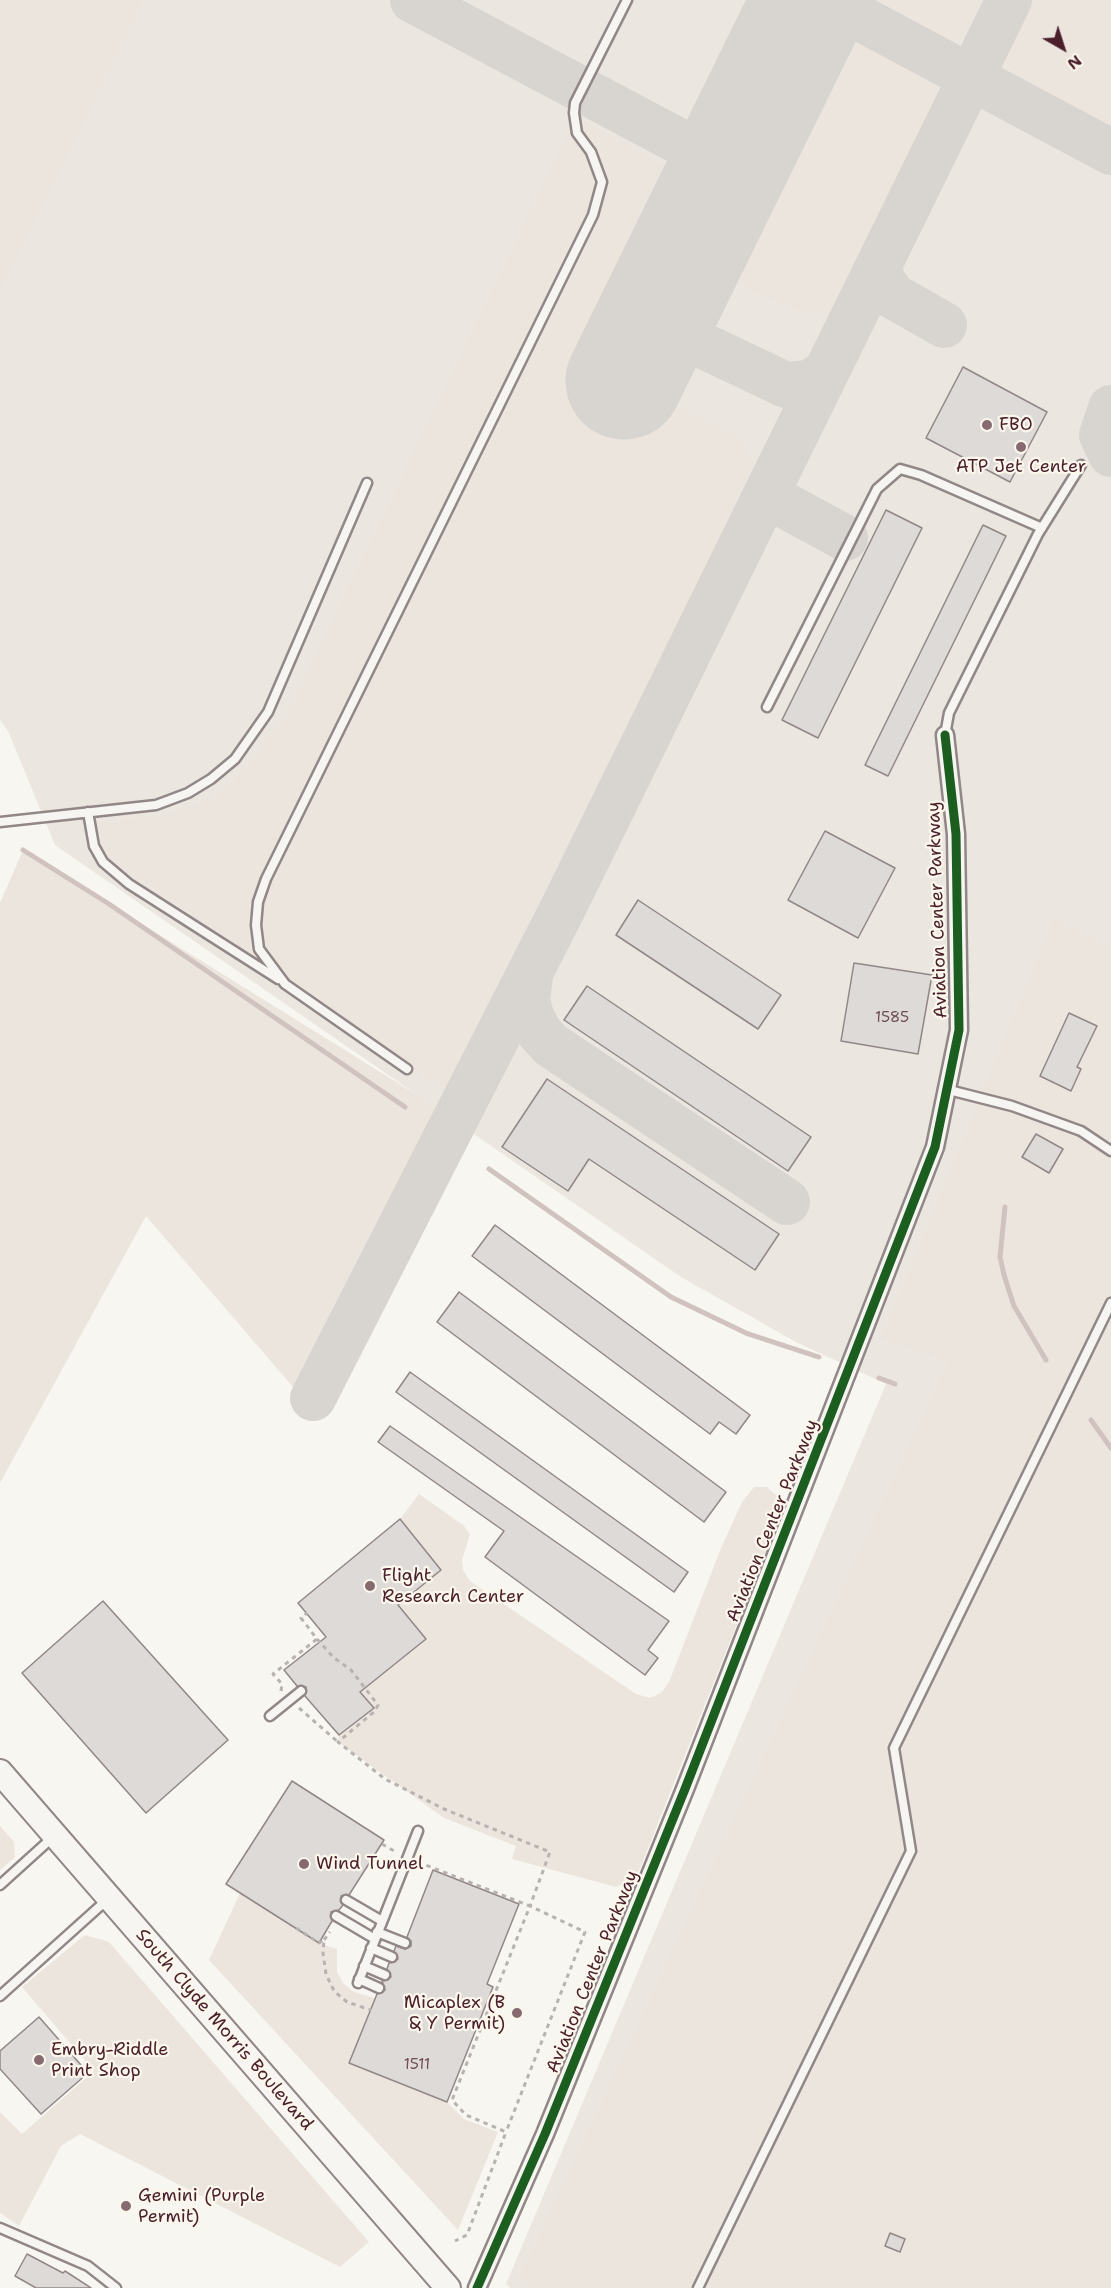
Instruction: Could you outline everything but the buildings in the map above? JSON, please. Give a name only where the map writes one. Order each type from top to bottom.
[{"type":"main road","name":"South Clyde Morris Boulevard","points":[[0,1772],[448,2288]]},
{"type":"street","name":"Aviation Center Parkway","points":[[477,2288],[549,2126],[883,1287],[935,1148],[949,1090],[959,1030],[956,834],[945,735]]},
{"type":"lane","points":[[285,984],[259,949],[256,925],[258,902],[266,879],[593,215],[602,182],[591,152],[577,133],[575,104],[627,0]]},
{"type":"lane","points":[[945,735],[949,713],[1041,528],[1081,465]]},
{"type":"lane","points":[[767,707],[877,489],[900,469],[921,475],[1041,528]]},
{"type":"lane","points":[[0,822],[156,805],[195,788],[235,759],[268,712],[367,483]]},
{"type":"lane","points":[[88,812],[94,846],[103,862],[129,884],[285,984],[407,1069]]},
{"type":"lane","points":[[949,1090],[1012,1106],[1071,1128],[1111,1151]]},
{"type":"lane","points":[[698,2288],[911,1851],[894,1748],[1111,1303]]},
{"type":"lane","points":[[270,1716],[301,1691]]},
{"type":"lane","points":[[379,1988],[359,1981],[418,1831]]},
{"type":"lane","points":[[0,1885],[54,1836]]},
{"type":"lane","points":[[0,1996],[109,1898]]},
{"type":"lane","points":[[346,1900],[382,1921]]},
{"type":"lane","points":[[336,1916],[374,1940],[392,1957]]},
{"type":"lane","points":[[374,1940],[405,1943]]},
{"type":"lane","points":[[364,1966],[385,1975]]},
{"type":"lane","points":[[0,2228],[88,2266],[116,2288]]},
{"type":"path","points":[[307,1613],[301,1618],[316,1639],[333,1658],[351,1670],[378,1705],[338,1742]]},
{"type":"path","points":[[281,1695],[282,1684],[273,1674],[316,1639]]},
{"type":"path","points":[[292,1705],[304,1710],[338,1742],[385,1779],[444,1809],[550,1852],[452,2100],[466,2115],[506,2132]]},
{"type":"path","points":[[382,1844],[407,1858],[530,1906],[585,1932],[467,2235],[455,2241]]},
{"type":"path","points":[[296,1928],[319,1943],[330,1932]]},
{"type":"path","points":[[324,1940],[326,1974],[334,1991],[347,2002],[370,2010]]},
{"type":"shaded area","points":[[0,0],[1111,0],[1111,2288],[510,2288],[506,2284],[886,1384],[796,1342],[681,1277],[55,845],[8,731],[0,720]]},
{"type":"shaded area","points":[[0,0],[143,0],[0,290]]},
{"type":"shaded area","points":[[875,0],[992,0],[974,28],[959,39],[945,42],[890,15],[879,8]]},
{"type":"shaded area","points":[[1028,0],[1111,0],[1111,133],[1022,85],[1013,75],[1006,58],[1008,42]]},
{"type":"shaded area","points":[[854,43],[877,46],[926,72],[939,96],[937,112],[849,293],[841,304],[827,312],[807,314],[751,290],[743,280],[733,254],[828,59],[841,48]]},
{"type":"shaded area","points":[[576,117],[676,172],[586,362],[727,432],[748,452],[754,466],[754,478],[737,505],[451,1093],[106,853],[97,840],[93,824],[168,814],[203,803],[235,782],[287,715]]},
{"type":"shaded area","points":[[23,850],[443,1111],[293,1387],[146,1216],[0,1483],[0,903]]},
{"type":"shaded area","points":[[1054,919],[1111,948],[1111,2288],[530,2288],[520,2277],[949,1361],[881,1339]]},
{"type":"shaded area","points":[[754,1487],[767,1487],[776,1495],[781,1513],[639,1871],[628,1882],[616,1887],[512,1859],[516,1846],[444,1818],[338,1742],[339,1735],[374,1708],[360,1692],[426,1639],[398,1605],[441,1570],[400,1519],[419,1494],[463,1525],[470,1534],[462,1560],[463,1570],[470,1581],[636,1694],[650,1698],[661,1693],[669,1682],[721,1548],[742,1502]]},
{"type":"shaded area","points":[[0,1826],[14,1842],[15,1857],[0,1870]]},
{"type":"shaded area","points":[[240,1893],[318,1943],[337,1949],[337,1972],[343,1983],[354,1992],[375,1998],[349,2063],[447,2102],[464,2119],[498,2132],[458,2230],[209,1960]]},
{"type":"shaded area","points":[[85,1935],[109,1942],[369,2242],[340,2267],[80,2134],[61,2146],[19,2226],[0,2213],[0,2112],[22,2134],[94,2071],[22,1987]]},
{"type":"waterway","points":[[23,850],[109,904],[405,1107]]},
{"type":"waterway","points":[[489,1169],[671,1297],[746,1333],[819,1357]]},
{"type":"waterway","points":[[1005,1207],[1000,1257],[1004,1275],[1014,1306],[1046,1360]]},
{"type":"waterway","points":[[879,1378],[895,1384]]},
{"type":"waterway","points":[[1091,1420],[1111,1448]]},
{"type":"taxiway","points":[[413,0],[684,144],[710,146],[732,137],[747,123],[764,98]]},
{"type":"taxiway","points":[[826,0],[1111,152]]},
{"type":"taxiway","points":[[313,1398],[563,908],[1009,0]]},
{"type":"taxiway","points":[[880,263],[881,279],[893,296],[944,325]]},
{"type":"taxiway","points":[[653,322],[786,385],[809,383],[824,374],[830,365]]},
{"type":"taxiway","points":[[1111,408],[1102,435],[1111,454]]},
{"type":"taxiway","points":[[766,495],[845,538]]},
{"type":"taxiway","points":[[530,975],[527,1000],[531,1016],[539,1032],[551,1045],[787,1202]]},
{"type":"runway","points":[[624,381],[811,0]]},
{"type":"cycle path","points":[[477,2288],[545,2134],[685,1789],[935,1147],[959,1030],[956,834],[945,735]]},
{"type":"place","name":"FBO","points":[[987,425]]},
{"type":"place","name":"ATP Jet Center","points":[[1021,447]]},
{"type":"place","name":"Flight Research Center","points":[[370,1586]]},
{"type":"place","name":"Wind Tunnel","points":[[304,1864]]},
{"type":"place","name":"Micaplex (B & Y Permit)","points":[[517,2013]]},
{"type":"place","name":"Embry-Riddle Print Shop","points":[[39,2060]]},
{"type":"place","name":"Gemini (Purple Permit)","points":[[126,2206]]}]
